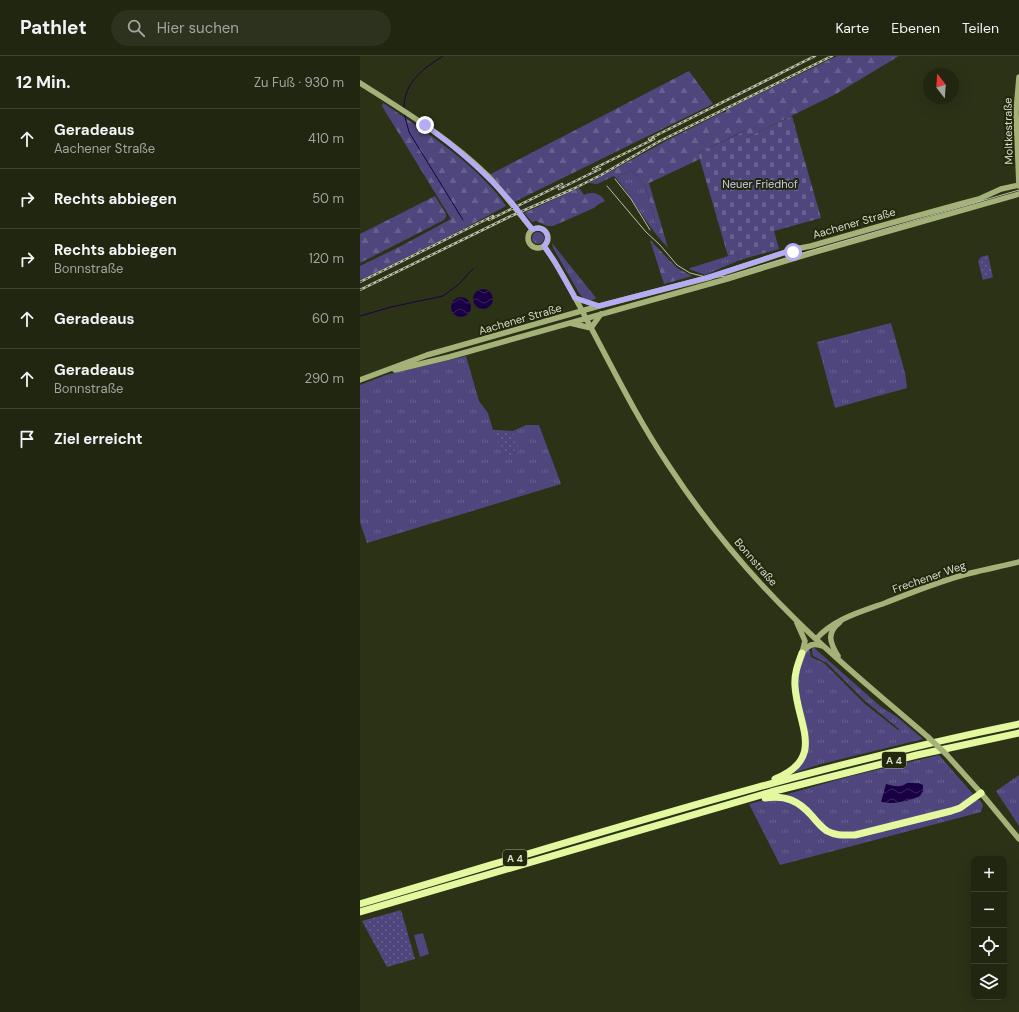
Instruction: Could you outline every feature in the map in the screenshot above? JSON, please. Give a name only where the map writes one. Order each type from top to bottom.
[{"type":"highway","points":[[753,788],[788,773],[796,766],[806,747],[806,738],[796,695],[795,681],[796,669],[802,653]]},
{"type":"highway","name":"A 4","points":[[360,904],[753,788],[925,744],[1019,724]]},
{"type":"highway","name":"A 4","points":[[360,912],[771,792],[867,767],[1019,732]]},
{"type":"highway","points":[[746,800],[775,796],[792,799],[806,809],[828,832],[840,836],[855,835],[951,811],[960,808],[981,793]]},
{"type":"main road","name":"Moltkestraße","points":[[1019,77],[1016,112],[1019,185]]},
{"type":"main road","points":[[360,83],[442,137],[487,175],[513,204],[532,229]]},
{"type":"main road","name":"Aachener Straße","points":[[360,380],[427,355],[599,306],[706,278],[798,248],[811,246],[979,199],[1001,190],[1019,185]]},
{"type":"main road","name":"Aachener Straße","points":[[373,375],[449,357],[727,279],[1019,194]]},
{"type":"main road","points":[[890,223],[896,229],[897,225],[903,220]]},
{"type":"main road","points":[[539,228],[545,231],[548,237],[544,246],[537,248],[530,244],[528,238],[532,229],[539,228]]},
{"type":"main road","name":"Bonnstraße","points":[[544,246],[555,262],[575,298],[642,423],[689,496],[725,542],[758,581],[795,619],[867,686],[946,754],[1019,839]]},
{"type":"main road","points":[[792,259],[789,258],[789,255],[798,248]]},
{"type":"main road","points":[[575,298],[599,306]]},
{"type":"main road","points":[[570,323],[591,328],[601,314]]},
{"type":"main road","name":"Frechener Weg","points":[[816,639],[831,625],[847,617],[918,590],[970,573],[1019,562]]},
{"type":"main road","name":"Frechener Weg","points":[[843,663],[831,644],[831,635],[836,625],[847,617]]},
{"type":"main road","points":[[795,619],[805,641],[802,653]]},
{"type":"main road","points":[[802,653],[811,645],[817,644],[824,646]]},
{"type":"green space","points":[[837,56],[899,56],[836,94],[748,137],[744,131],[698,153],[700,159],[649,183],[668,248],[661,240],[645,185],[631,170],[616,178],[614,176],[597,184],[589,183],[666,141],[721,113],[726,112],[726,110]]},
{"type":"green space","points":[[689,71],[713,104],[514,202],[489,175]]},
{"type":"green space","points":[[383,103],[464,161],[493,189],[506,206],[450,236],[360,280],[360,266],[451,219],[382,106]]},
{"type":"green space","name":"Neuer Friedhof","points":[[792,116],[821,218],[774,231],[779,249],[740,260],[738,253],[728,256],[698,153],[745,131],[748,137]]},
{"type":"green space","points":[[631,170],[645,185],[661,240],[616,178]]},
{"type":"green space","points":[[579,188],[584,195],[590,193],[596,194],[601,196],[605,201],[594,208],[553,226],[547,226],[536,221],[532,222],[524,213]]},
{"type":"green space","points":[[435,196],[446,214],[444,220],[360,263],[360,234]]},
{"type":"green space","points":[[536,232],[540,232],[544,238],[540,244],[536,244],[532,240],[532,236]]},
{"type":"green space","points":[[650,240],[677,268],[692,276],[664,284]]},
{"type":"green space","points":[[552,243],[596,298],[590,301],[583,298],[579,293],[553,248]]},
{"type":"green space","points":[[738,253],[740,260],[705,275],[689,269],[690,268]]},
{"type":"green space","points":[[988,255],[993,277],[983,280],[978,261],[981,257]]},
{"type":"green space","points":[[891,323],[905,373],[907,388],[835,408],[817,342]]},
{"type":"green space","points":[[466,356],[479,401],[488,413],[493,430],[513,431],[526,425],[539,425],[561,484],[367,543],[360,522],[360,385],[386,375]]},
{"type":"green space","points":[[494,431],[513,432],[518,442],[518,454],[509,457],[498,442]]},
{"type":"green space","points":[[812,646],[880,706],[897,717],[923,739],[821,764],[790,774],[804,756],[796,678],[804,654],[809,648],[811,657],[824,663],[865,704],[898,730],[899,729],[864,700],[827,663],[813,656]]},
{"type":"green space","points":[[939,755],[973,794],[972,797],[956,807],[858,833],[832,831],[784,795],[851,776]]},
{"type":"green space","points":[[1019,775],[1019,826],[996,791]]},
{"type":"green space","points":[[772,798],[799,805],[818,826],[847,838],[977,800],[980,800],[983,805],[981,812],[780,865],[749,804]]},
{"type":"green space","points":[[401,910],[415,959],[387,967],[362,921]]},
{"type":"green space","points":[[423,933],[429,954],[420,957],[414,935]]},
{"type":"water","points":[[483,289],[490,292],[493,299],[490,306],[483,309],[476,306],[473,299],[476,292]]},
{"type":"water","points":[[461,297],[468,300],[471,307],[468,314],[461,317],[454,314],[451,307],[454,300]]},
{"type":"water","points":[[907,783],[918,783],[923,785],[923,791],[920,796],[900,802],[881,802],[886,784],[900,786]]},
{"type":"waterway","points":[[404,108],[407,91],[416,77],[428,66],[443,56]]},
{"type":"waterway","points":[[404,113],[409,132],[463,220]]},
{"type":"waterway","points":[[360,316],[391,307],[443,296],[459,284],[473,269]]},
{"type":"tram line","points":[[615,179],[631,199],[650,230]]},
{"type":"tram line","points":[[607,186],[646,232],[660,245],[677,265],[690,273],[710,278],[727,276],[1019,190]]},
{"type":"railway","points":[[649,139],[815,56]]},
{"type":"railway","points":[[360,290],[511,216],[573,189],[601,175],[658,142],[832,56]]},
{"type":"railway","points":[[593,169],[654,139]]},
{"type":"railway","points":[[559,189],[600,169]]},
{"type":"railway","points":[[489,220],[562,184]]},
{"type":"railway","points":[[360,282],[493,216]]},
{"type":"route","points":[[425,125],[442,137],[487,175],[513,204],[532,229],[539,228],[545,231],[548,237],[544,246],[555,262],[575,298],[599,306],[706,278],[798,248],[793,252]]}]
